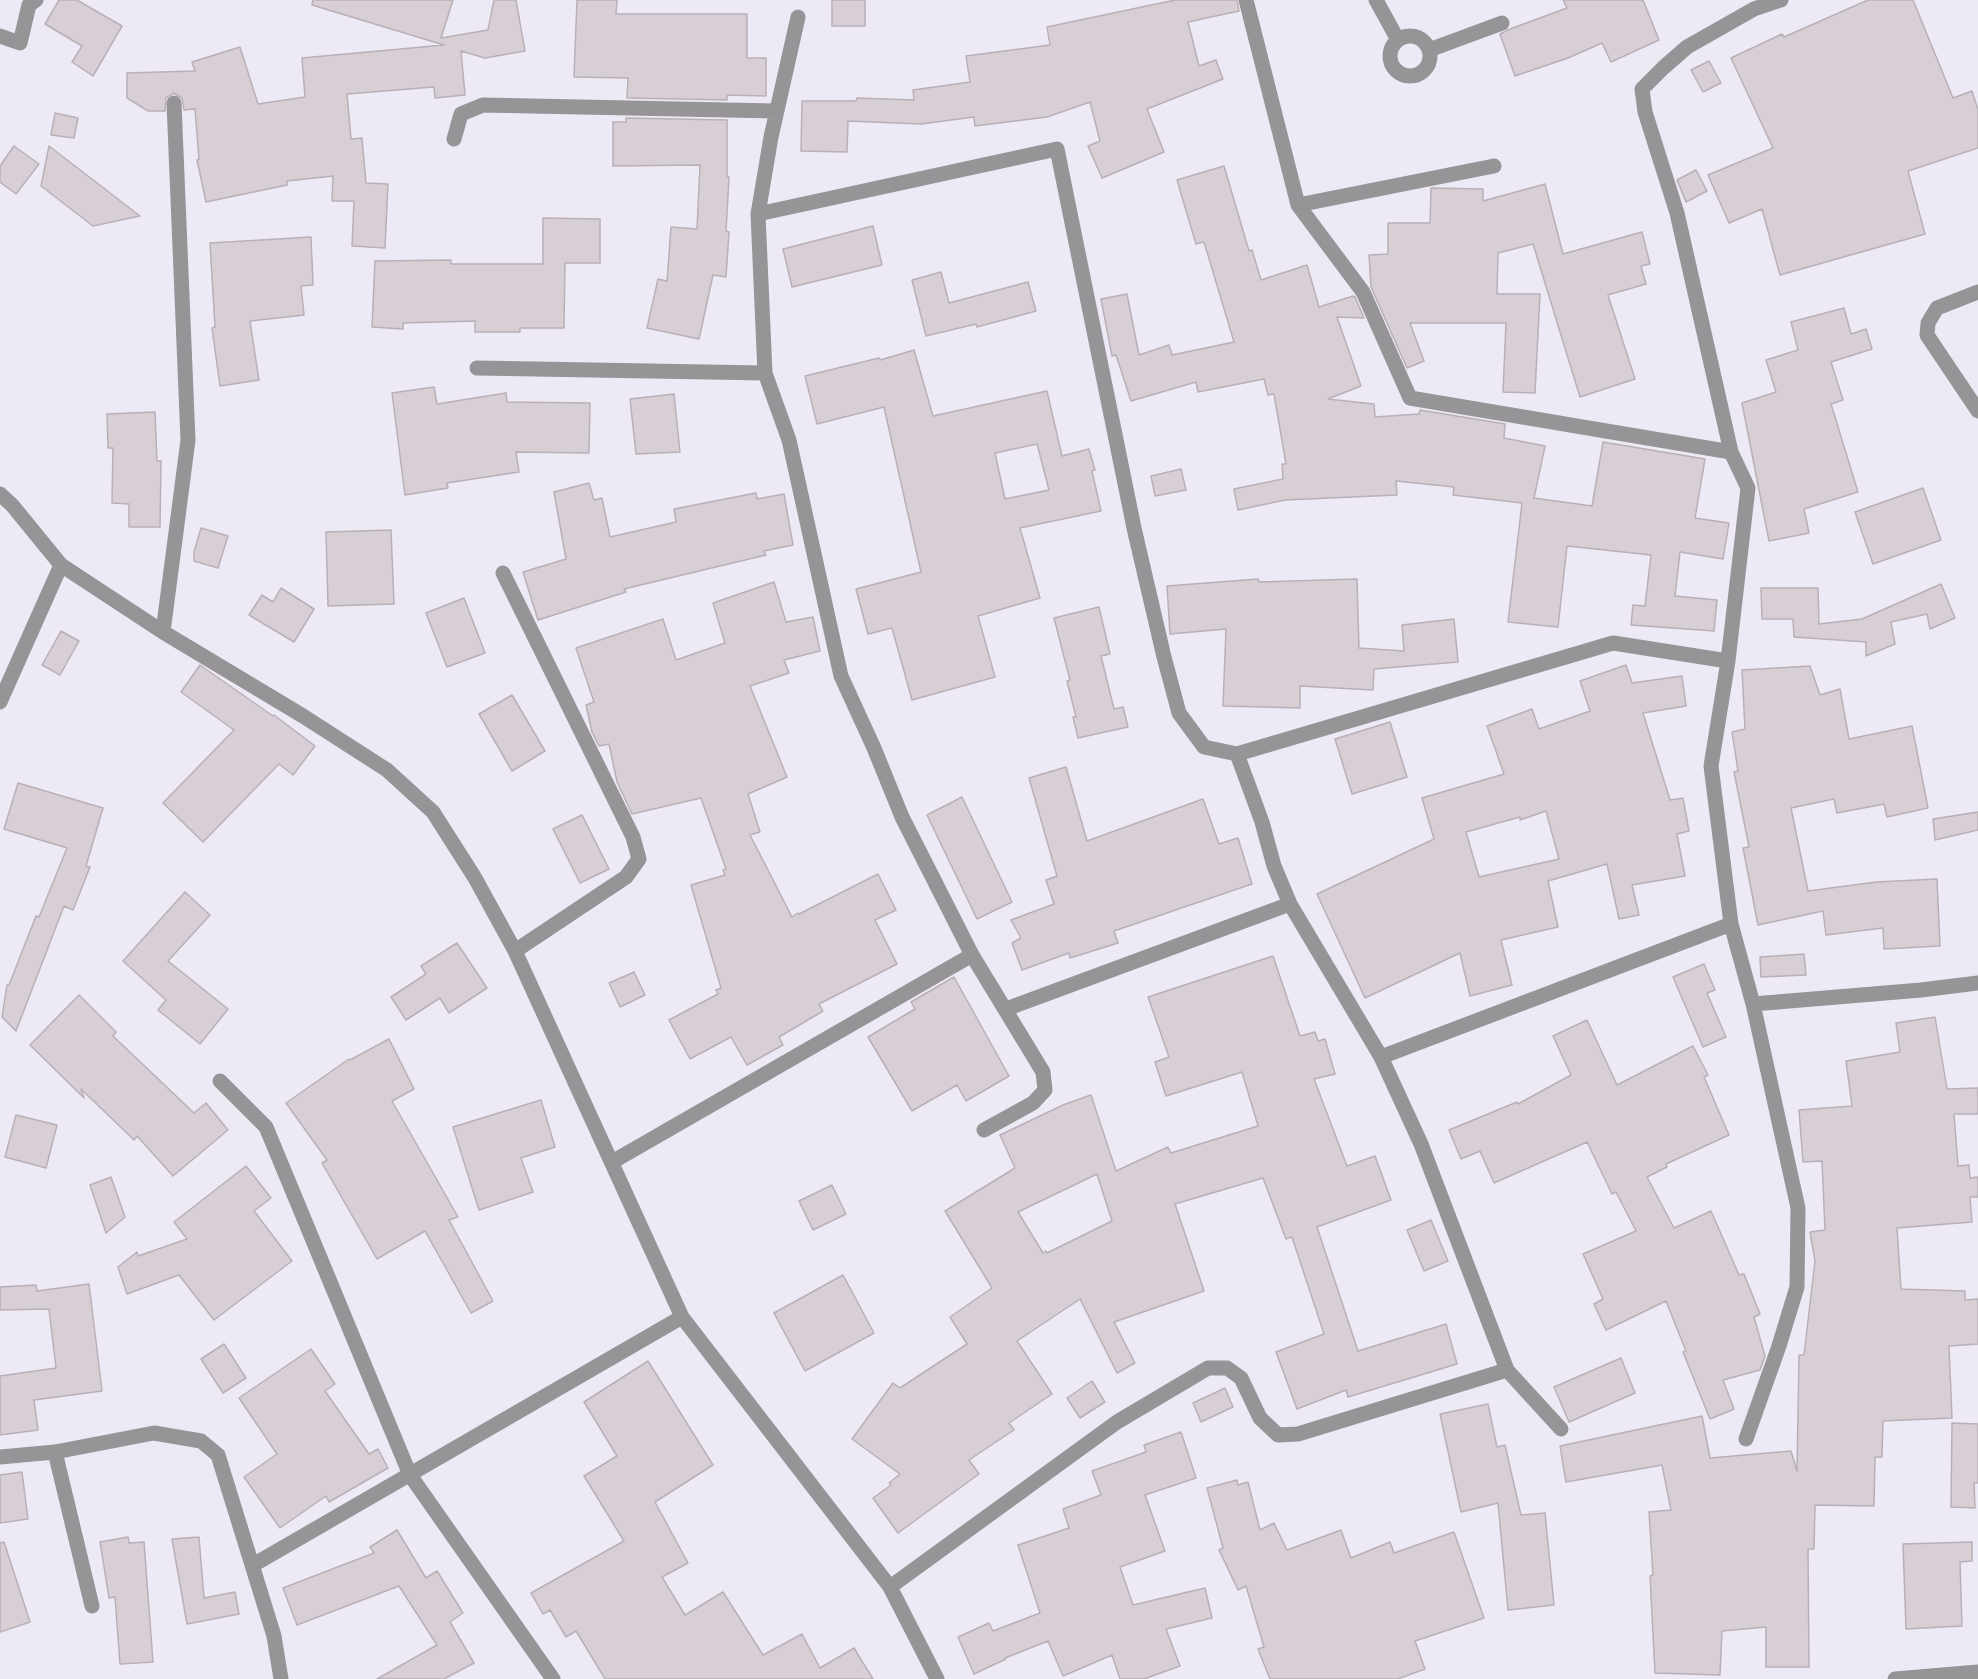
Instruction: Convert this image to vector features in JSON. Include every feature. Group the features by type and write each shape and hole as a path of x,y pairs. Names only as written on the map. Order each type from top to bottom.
{"street":[{"path":"0,36 20,43 29,5 36,0"},
{"path":"1246,0 1298,205 1363,292 1410,398 1731,452"},
{"path":"1376,0 1398,40"},
{"path":"1746,1439 1797,1287 1798,1208 1753,1004 1731,924 1711,766 1728,661 1748,488 1731,452 1677,213 1645,112 1642,89 1687,47 1754,9 1781,0"},
{"path":"798,17 776,111 758,214 765,373 789,440 841,676 902,817 972,955 1044,1072 1045,1090 1033,1103 984,1130"},
{"path":"1429,50 1502,23"},
{"path":"1409,36 1421,40 1429,50 1429,62 1422,73 1410,77 1398,73 1390,63 1390,50 1398,40 1409,36"},
{"path":"163,632 188,440 174,103"},
{"path":"454,139 461,114 483,105 776,111"},
{"path":"758,214 1057,149 1131,516 1164,657 1179,713 1204,747 1238,754 1613,643 1728,661"},
{"path":"1298,205 1494,166"},
{"path":"1978,292 1937,308 1928,322 1927,335 1978,411"},
{"path":"477,368 765,373"},
{"path":"0,494 12,505 61,565 163,632 303,716 387,770 433,812 475,878 514,951 682,1317 890,1587 937,1679"},
{"path":"0,702 61,565"},
{"path":"503,573 633,837 639,859 626,877 514,951"},
{"path":"1238,754 1262,822 1274,866 1290,904 1382,1057 1421,1144 1507,1370 1561,1429"},
{"path":"1006,1009 1290,904"},
{"path":"1382,1057 1731,924"},
{"path":"612,1162 972,955"},
{"path":"1753,1004 1978,983"},
{"path":"220,1081 266,1127 410,1475 553,1679"},
{"path":"253,1565 682,1317"},
{"path":"890,1587 1117,1422 1208,1368 1227,1368 1241,1378 1260,1418 1278,1435 1298,1434 1507,1370"},
{"path":"0,1457 55,1452 154,1433 201,1441 218,1455 274,1636 281,1679"},
{"path":"55,1452 92,1606"},
{"path":"1894,1679 1978,1672"}],"building":[{"path":"59,0 77,0 122,26 93,76 72,62 82,46 45,24"},
{"path":"313,0 453,0 441,38 488,30 494,0 516,0 525,51 485,58 461,51 465,95 435,98 434,87 347,94 351,139 362,138 366,183 388,184 385,248 352,246 354,201 332,201 333,176 287,181 287,185 206,202 197,160 199,159 195,109 184,110 182,98 174,93 166,98 165,111 148,111 127,98 127,73 195,71 192,62 240,47 258,104 305,97 302,58 444,45 312,5"},
{"path":"577,0 617,0 616,14 747,14 747,58 766,58 766,96 727,95 727,100 627,98 628,78 574,77"},
{"path":"832,0 865,0 865,26 832,26"},
{"path":"1175,0 1237,0 1239,11 1188,22 1199,66 1216,60 1223,79 1147,109 1164,152 1102,178 1088,146 1100,141 1090,102 1047,117 975,126 974,117 921,124 848,121 847,152 801,151 802,101 856,101 857,98 914,100 913,90 970,82 966,56 1050,45 1047,27"},
{"path":"1563,0 1643,0 1659,40 1611,62 1602,43 1568,58 1515,76 1500,34 1567,8"},
{"path":"1868,0 1913,0 1953,98 1972,91 1978,110 1978,148 1908,171 1925,234 1780,275 1762,209 1729,223 1708,175 1773,148 1731,58 1782,34 1784,37"},
{"path":"1709,61 1721,83 1703,92 1691,70"},
{"path":"55,113 78,118 74,138 51,135"},
{"path":"626,118 727,120 727,177 729,177 726,231 729,232 726,277 713,275 699,339 647,328 658,279 667,281 671,227 697,229 700,165 613,166 613,122 626,122"},
{"path":"14,146 39,164 16,194 0,182 0,166"},
{"path":"49,146 140,216 93,226 41,186"},
{"path":"1224,166 1249,251 1252,250 1261,280 1307,265 1319,307 1355,297 1364,318 1337,317 1361,386 1328,399 1374,404 1375,417 1419,414 1420,410 1505,424 1504,438 1545,446 1534,498 1592,506 1603,442 1705,459 1695,518 1729,523 1723,559 1680,552 1675,596 1717,600 1714,631 1631,625 1633,605 1645,606 1651,555 1567,546 1558,627 1508,622 1522,503 1453,495 1454,487 1396,481 1397,495 1285,500 1238,510 1234,489 1283,479 1282,464 1286,464 1274,394 1268,395 1264,379 1198,392 1196,382 1131,401 1116,355 1112,356 1101,299 1127,294 1139,355 1169,345 1172,355 1234,342 1204,242 1196,244 1177,180"},
{"path":"1696,170 1707,191 1686,202 1677,180"},
{"path":"1545,184 1563,254 1642,232 1650,264 1641,266 1646,284 1608,295 1635,379 1580,397 1533,244 1498,253 1497,294 1540,294 1535,393 1503,392 1506,323 1410,323 1424,361 1407,368 1371,287 1369,255 1388,254 1388,223 1430,223 1431,188 1483,189 1483,201"},
{"path":"543,218 600,219 600,263 565,263 564,328 520,328 520,332 475,332 475,321 403,323 403,329 372,327 375,261 451,260 451,264 543,264"},
{"path":"873,226 882,265 792,287 783,249"},
{"path":"311,237 313,285 301,286 304,315 250,321 259,380 220,386 212,328 215,327 210,243"},
{"path":"941,272 949,303 1028,282 1036,311 977,327 976,324 926,336 912,280"},
{"path":"1844,308 1851,334 1866,329 1872,349 1831,362 1843,400 1831,404 1858,492 1804,509 1809,533 1769,541 1742,403 1776,392 1766,360 1798,350 1791,322"},
{"path":"914,350 933,416 1047,391 1062,456 1089,449 1095,470 1092,471 1101,511 1020,528 1040,598 978,616 995,677 912,700 892,628 868,634 856,589 921,572 884,407 817,424 805,376 879,358 880,360","holes":["1037,444 1049,490 1005,499 995,453"]},
{"path":"434,387 437,404 506,393 507,402 590,403 589,453 516,452 519,472 447,483 448,488 405,495 392,393"},
{"path":"674,394 680,452 636,454 630,399"},
{"path":"155,412 157,461 161,461 160,527 129,527 129,504 112,503 113,448 108,448 107,414"},
{"path":"1181,469 1186,490 1155,496 1151,476"},
{"path":"589,483 594,500 602,498 610,537 676,522 674,509 756,493 757,499 784,494 793,545 764,551 766,555 624,589 626,592 538,620 523,572 566,559 554,492"},
{"path":"1923,488 1941,540 1873,564 1855,512"},
{"path":"201,528 228,536 218,568 194,561 194,552"},
{"path":"391,530 394,604 328,606 326,532"},
{"path":"1258,579 1259,582 1357,579 1359,648 1404,651 1402,625 1454,619 1458,662 1374,669 1373,690 1300,686 1300,708 1223,706 1226,629 1170,634 1167,586"},
{"path":"774,582 786,622 813,617 820,651 784,660 789,673 750,686 787,777 748,794 760,832 750,835 792,917 878,874 896,910 875,920 897,964 819,1004 823,1011 779,1037 783,1045 747,1065 731,1037 690,1059 669,1020 718,994 716,990 721,988 691,885 725,875 723,870 726,869 701,798 632,814 617,782 609,744 599,746 592,732 586,705 594,702 576,648 663,619 676,660 725,643 713,603"},
{"path":"1941,584 1955,618 1930,629 1927,614 1891,622 1895,644 1866,656 1866,642 1794,637 1793,619 1762,619 1761,588 1818,588 1819,624 1862,619"},
{"path":"281,588 314,609 294,642 249,615 262,595 273,602"},
{"path":"464,598 485,653 447,667 426,613"},
{"path":"1099,607 1110,654 1101,656 1114,709 1123,707 1128,727 1078,738 1073,717 1076,717 1067,681 1070,680 1054,618"},
{"path":"61,631 79,641 60,675 42,665"},
{"path":"200,665 315,746 293,775 279,764 203,842 163,803 234,730 181,692"},
{"path":"1626,665 1632,683 1682,676 1686,706 1643,713 1670,800 1683,798 1689,831 1677,834 1685,876 1632,885 1639,915 1619,919 1607,864 1548,881 1558,927 1501,940 1512,985 1470,996 1460,953 1365,998 1317,894 1434,839 1422,798 1504,774 1487,726 1532,709 1539,729 1590,711 1580,681","holes":["1546,811 1559,859 1479,877 1466,832 1520,817 1520,820"]},
{"path":"1810,666 1820,695 1840,689 1849,739 1912,726 1928,808 1887,817 1884,804 1837,813 1834,799 1791,808 1808,891 1876,882 1937,879 1940,946 1884,949 1883,928 1826,935 1823,911 1758,925 1743,848 1749,847 1734,772 1738,771 1732,732 1745,729 1742,670"},
{"path":"512,695 545,751 512,771 479,714"},
{"path":"1390,722 1407,777 1352,794 1335,739"},
{"path":"1066,767 1087,841 1203,799 1219,844 1238,838 1252,884 1114,931 1118,943 1070,958 1069,953 1022,970 1012,943 1021,938 1011,920 1054,904 1046,880 1057,876 1029,778"},
{"path":"18,783 103,808 86,866 90,867 73,910 64,906 16,1031 2,1017 7,985 9,985 36,916 39,917 67,848 4,829"},
{"path":"962,797 1012,902 977,919 927,815"},
{"path":"1978,812 1978,830 1935,840 1933,819"},
{"path":"582,815 609,869 580,883 553,829"},
{"path":"185,892 210,915 168,961 228,1009 200,1044 158,1010 166,1000 123,961"},
{"path":"457,943 487,988 449,1013 440,998 406,1020 391,997 426,974 421,966"},
{"path":"1804,954 1806,975 1761,977 1760,957"},
{"path":"1273,956 1300,1036 1315,1032 1318,1041 1325,1039 1335,1074 1314,1079 1347,1166 1375,1156 1391,1200 1317,1227 1358,1351 1446,1324 1457,1364 1348,1397 1346,1390 1297,1409 1276,1352 1324,1334 1292,1237 1286,1239 1263,1178 1175,1204 1204,1291 1114,1322 1135,1363 1117,1373 1080,1299 1017,1341 1052,1394 1009,1423 1014,1430 969,1460 979,1474 898,1533 873,1498 891,1485 889,1483 900,1474 852,1439 893,1383 900,1388 967,1344 950,1317 992,1288 945,1211 1015,1168 1000,1135 1063,1105 1091,1095 1116,1171 1168,1147 1171,1153 1258,1126 1242,1072 1166,1096 1155,1062 1169,1057 1148,997","holes":["1097,1174 1112,1221 1043,1253 1018,1212"]},
{"path":"1704,964 1715,990 1707,993 1726,1037 1703,1047 1673,977"},
{"path":"634,972 645,995 620,1007 609,983"},
{"path":"954,977 1009,1076 966,1101 957,1085 912,1111 868,1037 915,1009 911,1002"},
{"path":"79,995 116,1032 113,1036 194,1113 206,1103 228,1130 173,1176 137,1136 134,1140 81,1089 84,1098 30,1045"},
{"path":"1935,1017 1947,1089 1978,1088 1978,1114 1954,1114 1958,1166 1969,1165 1970,1178 1978,1177 1978,1197 1970,1197 1972,1222 1897,1228 1901,1289 1965,1291 1965,1300 1978,1299 1978,1344 1949,1346 1952,1418 1883,1421 1882,1457 1875,1457 1874,1506 1815,1505 1814,1549 1808,1549 1809,1667 1766,1667 1766,1627 1722,1631 1720,1675 1655,1673 1649,1512 1671,1510 1662,1465 1566,1482 1560,1446 1702,1416 1710,1458 1791,1451 1797,1471 1799,1355 1804,1355 1815,1261 1810,1232 1825,1230 1822,1161 1803,1162 1799,1110 1852,1106 1846,1061 1900,1052 1896,1023"},
{"path":"1587,1020 1617,1085 1693,1046 1708,1075 1704,1077 1729,1135 1666,1164 1667,1167 1647,1177 1674,1228 1711,1211 1739,1275 1744,1274 1760,1314 1754,1317 1765,1356 1760,1370 1723,1380 1734,1409 1710,1419 1683,1352 1686,1351 1666,1301 1606,1330 1594,1304 1603,1299 1583,1254 1636,1231 1616,1192 1612,1194 1587,1142 1494,1183 1480,1151 1461,1159 1449,1130 1517,1102 1518,1104 1571,1075 1553,1036"},
{"path":"389,1039 414,1089 392,1101 458,1217 449,1220 493,1301 471,1313 425,1231 377,1259 322,1163 327,1160 286,1103 349,1059"},
{"path":"541,1100 555,1147 521,1158 533,1192 479,1210 453,1127"},
{"path":"16,1115 57,1125 46,1168 5,1157"},
{"path":"246,1166 271,1198 254,1211 292,1261 214,1320 179,1275 127,1294 118,1267 137,1252 138,1256 187,1239 174,1222"},
{"path":"111,1177 125,1217 106,1233 90,1185"},
{"path":"832,1185 846,1214 813,1230 799,1201"},
{"path":"1431,1220 1448,1261 1424,1271 1407,1230"},
{"path":"843,1275 874,1333 805,1371 774,1313"},
{"path":"89,1284 102,1391 34,1400 38,1430 0,1435 0,1376 56,1368 49,1309 0,1310 0,1287 36,1285 37,1291"},
{"path":"224,1344 246,1378 223,1393 201,1359"},
{"path":"311,1349 335,1384 325,1391 369,1454 378,1449 388,1468 329,1502 326,1496 280,1528 244,1477 277,1454 239,1398"},
{"path":"1621,1358 1635,1393 1569,1422 1554,1387"},
{"path":"648,1361 713,1465 655,1502 688,1563 662,1577 685,1615 723,1592 763,1655 802,1634 820,1668 854,1648 873,1679 605,1679 576,1631 566,1637 550,1610 543,1614 531,1593 624,1541 584,1476 617,1456 584,1402"},
{"path":"1092,1381 1105,1402 1080,1418 1067,1398"},
{"path":"1225,1388 1233,1407 1201,1422 1193,1403"},
{"path":"1488,1404 1497,1447 1505,1445 1521,1515 1545,1513 1554,1605 1508,1610 1498,1503 1461,1512 1440,1414"},
{"path":"1952,1423 1978,1424 1978,1483 1974,1483 1975,1508 1951,1507"},
{"path":"1181,1432 1196,1478 1145,1495 1165,1551 1120,1567 1133,1605 1205,1588 1212,1618 1166,1629 1180,1666 1144,1679 1120,1679 1112,1655 1063,1676 1048,1641 1005,1658 974,1674 958,1637 989,1623 993,1631 1040,1613 1018,1545 1069,1528 1063,1509 1101,1495 1092,1471 1146,1452 1144,1445"},
{"path":"22,1472 28,1519 0,1523 0,1475"},
{"path":"1237,1480 1238,1485 1248,1482 1260,1530 1274,1523 1287,1550 1341,1530 1351,1558 1390,1542 1394,1553 1454,1532 1484,1618 1415,1641 1425,1669 1398,1679 1270,1679 1258,1649 1264,1647 1246,1586 1238,1590 1219,1550 1223,1548 1207,1488"},
{"path":"397,1530 426,1578 437,1571 463,1613 450,1622 474,1663 444,1679 377,1679 437,1645 399,1586 297,1625 283,1588 374,1553 370,1547"},
{"path":"128,1537 129,1543 144,1542 153,1662 120,1664 115,1597 109,1598 100,1542"},
{"path":"199,1537 204,1598 235,1592 239,1614 187,1624 172,1539"},
{"path":"4,1542 30,1622 0,1632 0,1543"},
{"path":"1972,1542 1972,1561 1960,1562 1962,1626 1906,1629 1903,1544"}]}
